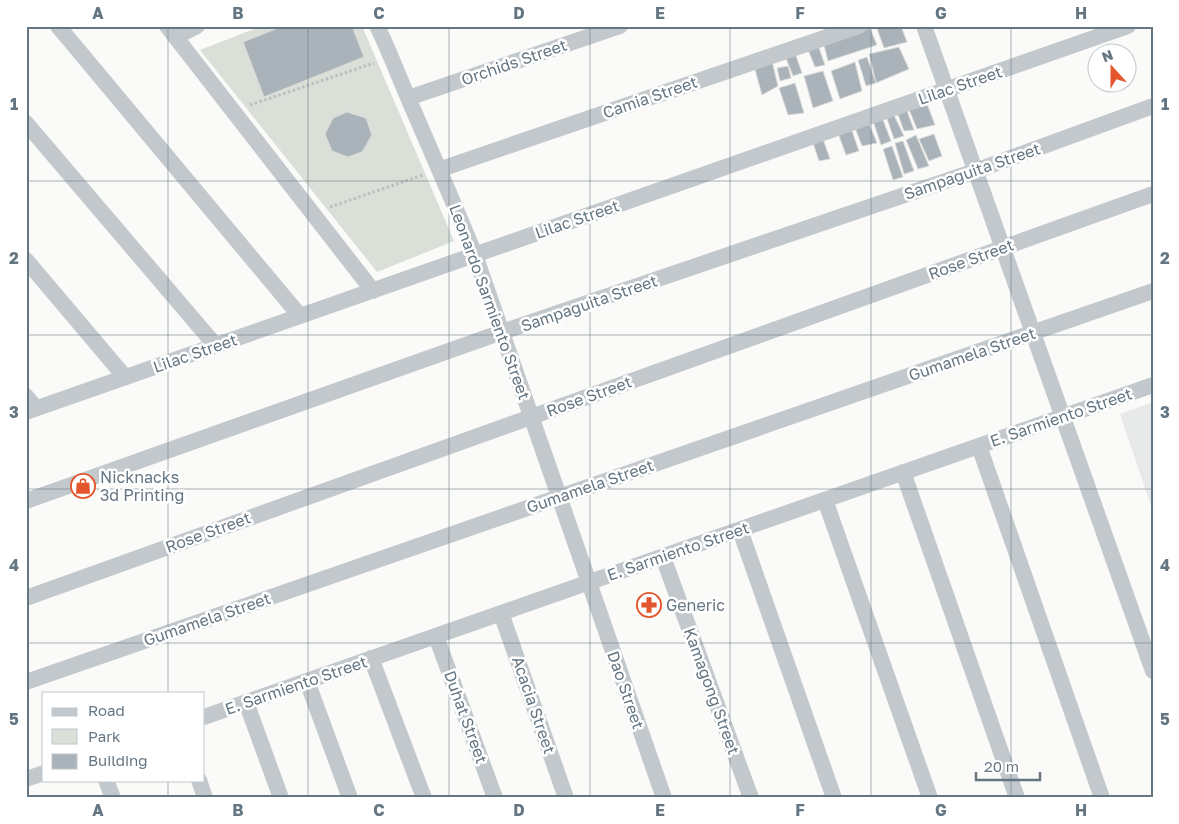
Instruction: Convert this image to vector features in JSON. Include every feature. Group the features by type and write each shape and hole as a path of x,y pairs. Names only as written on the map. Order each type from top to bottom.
{"street":[{"path":"58,26 300,316"},
{"path":"197,26 171,31 372,291"},
{"name":"Leonardo Sarmiento Street","path":"377,26 393,57 408,98 441,169 475,255 560,497 588,583"},
{"name":"Orchids Street","path":"408,98 620,26"},
{"name":"Camia Street","path":"441,169 859,26"},
{"path":"924,26 1153,671"},
{"name":"Lilac Street","path":"30,405 125,377 216,346 1128,26"},
{"name":"Sampaguita Street","path":"26,501 502,332 975,171 1153,106"},
{"path":"26,123 216,346"},
{"name":"Rose Street","path":"26,598 1153,194"},
{"path":"26,260 125,377"},
{"name":"Gumamela Street","path":"26,682 1153,291"},
{"name":"E. Sarmiento Street","path":"205,717 1153,385"},
{"path":"979,446 1102,798"},
{"path":"903,472 1017,798"},
{"path":"825,500 930,798"},
{"path":"740,530 834,798"},
{"name":"Kamagong Street","path":"663,557 751,798"},
{"name":"Dao Street","path":"588,583 664,798"},
{"name":"Acacia Street","path":"501,613 566,798"},
{"name":"Duhat Street","path":"436,636 495,798"},
{"path":"371,658 424,798"},
{"path":"307,681 350,798"},
{"path":"246,702 281,798"},
{"path":"26,779 42,774"},
{"path":"107,782 112,798"},
{"path":"200,782 205,798"}],"path":[{"path":"233,110 393,57"},
{"path":"313,213 441,169"}],"shaded area":[{"path":"1153,402 1153,512 1120,414"}],"green space":[{"path":"262,26 362,26 454,241 377,272 200,50"}],"building":[{"path":"283,26 352,26 364,57 264,97 243,42"},
{"path":"876,26 901,26 907,42 884,48"},
{"path":"870,28 877,45 828,61 824,45"},
{"path":"818,45 825,65 815,67 808,50"},
{"path":"899,47 909,69 876,83 869,54"},
{"path":"795,53 802,73 793,76 785,56"},
{"path":"867,57 876,83 866,86 858,60"},
{"path":"772,61 778,86 762,95 754,66"},
{"path":"855,62 862,91 840,99 831,71"},
{"path":"788,66 791,78 780,81 777,68"},
{"path":"823,71 833,101 813,108 804,76"},
{"path":"795,83 804,113 788,115 779,88"},
{"path":"926,101 935,125 917,129 908,107"},
{"path":"906,108 914,130 904,131 897,112"},
{"path":"347,112 366,118 372,135 362,152 348,157 332,151 325,134 333,118"},
{"path":"893,113 904,136 894,139 886,116"},
{"path":"882,117 891,141 881,145 873,121"},
{"path":"869,123 877,143 862,146 855,128"},
{"path":"851,128 859,151 846,155 838,133"},
{"path":"934,134 942,156 929,161 919,139"},
{"path":"916,135 929,166 918,169 906,140"},
{"path":"823,139 830,159 819,161 813,143"},
{"path":"903,141 914,171 904,174 895,143"},
{"path":"892,146 903,177 893,180 883,149"}],"place":[{"name":"Nicknacks 3d Printing","path":"83,486"},
{"name":"Generic","path":"649,605"}]}
